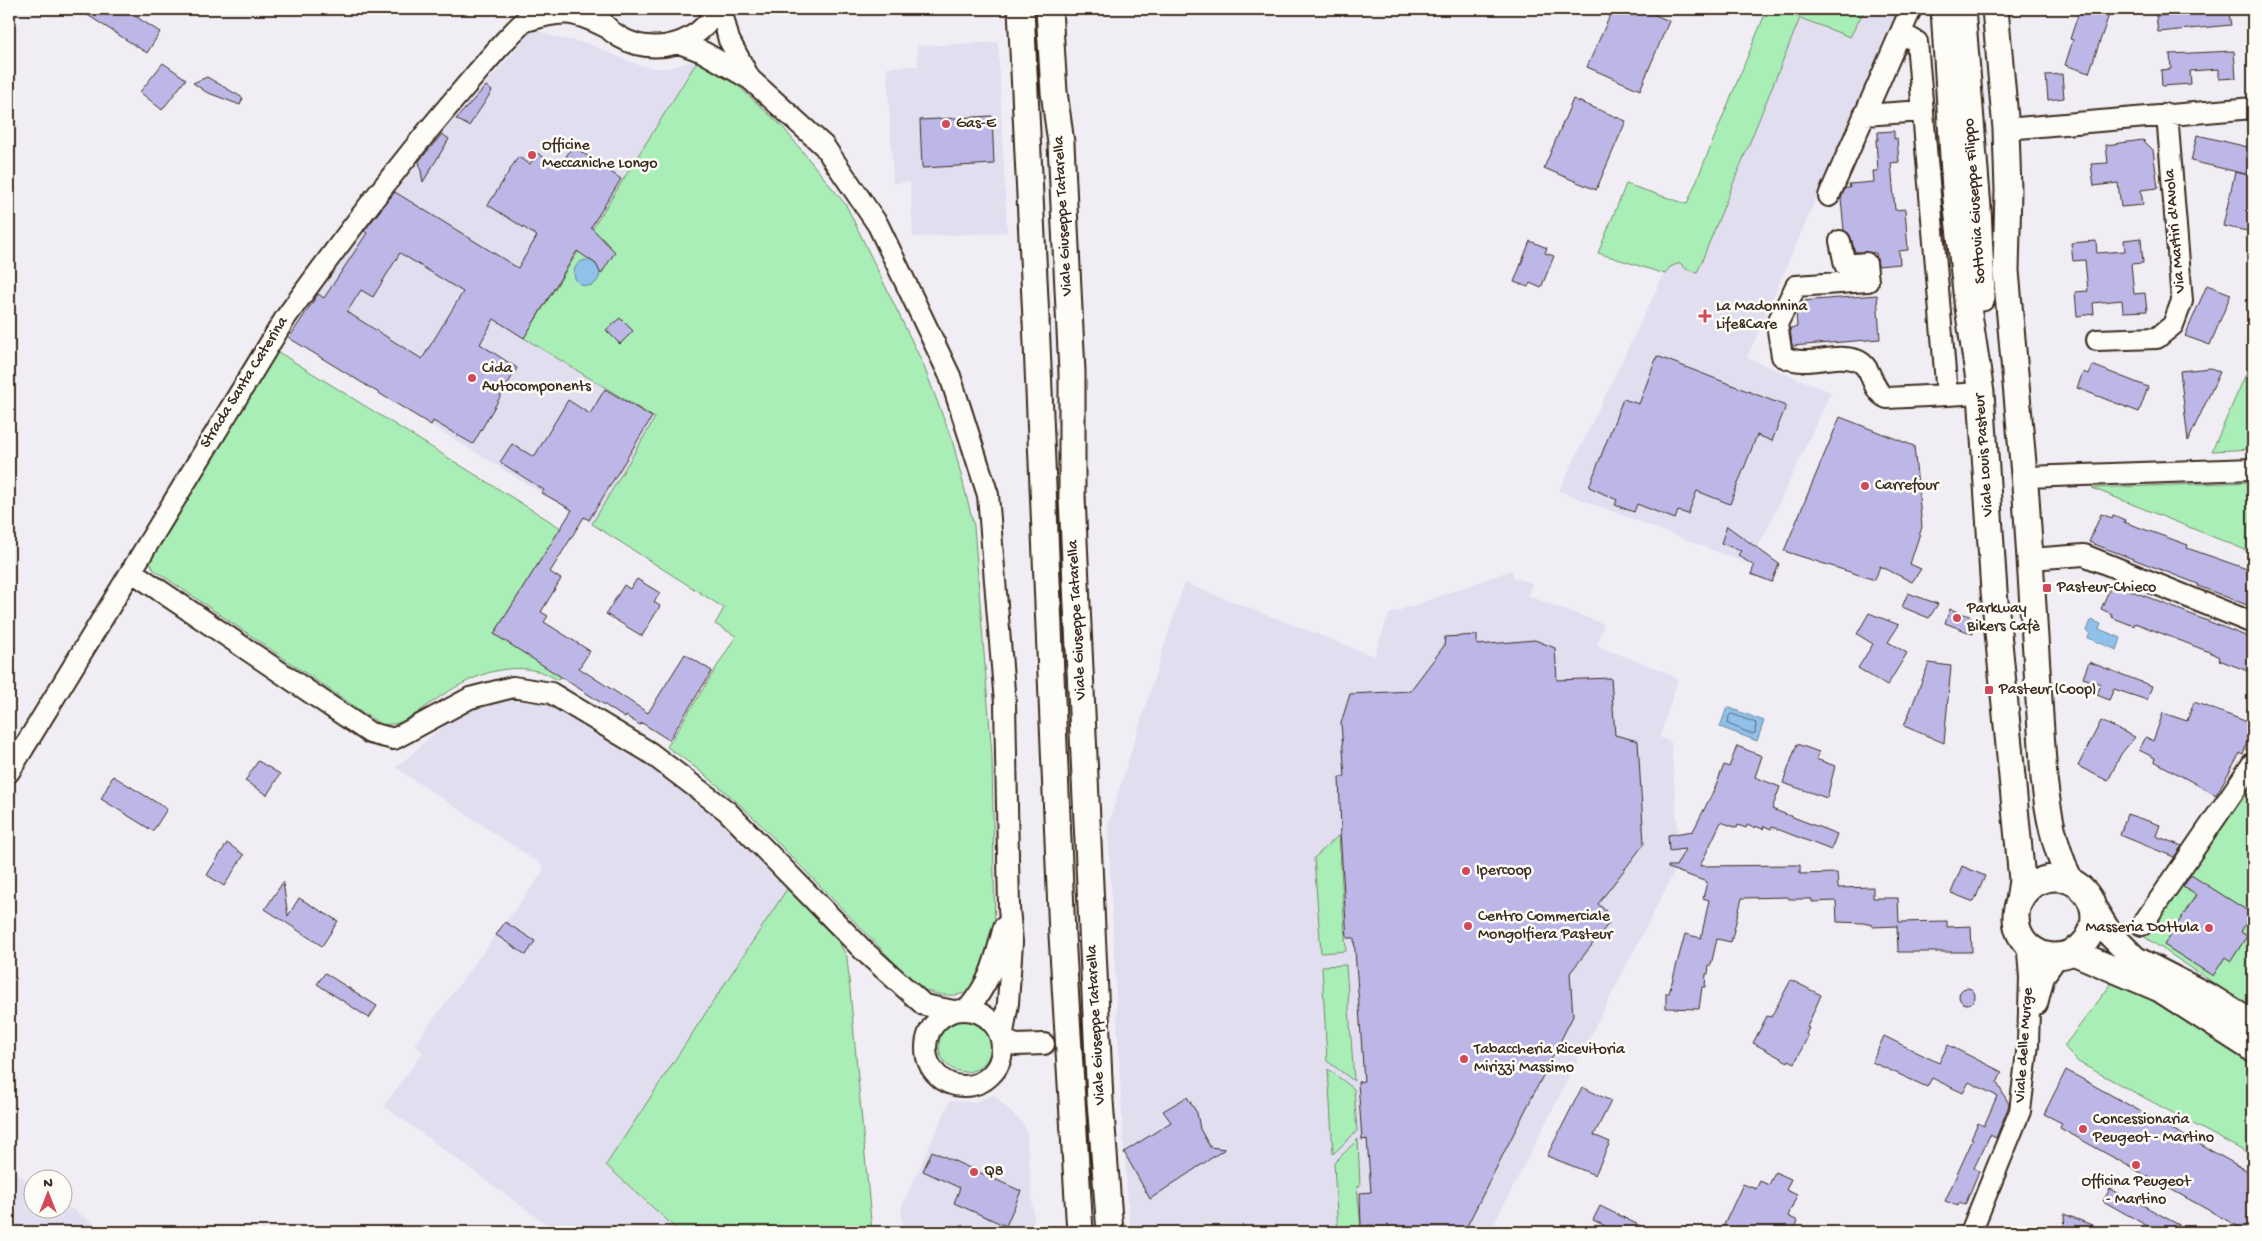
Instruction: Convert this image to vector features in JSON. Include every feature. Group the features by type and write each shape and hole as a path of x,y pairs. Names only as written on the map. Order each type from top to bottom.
{"main road":[{"name":"Viale Giuseppe Tatarella","path":"1020,9 1036,320 1062,935 1080,1232"},
{"name":"Viale Giuseppe Tatarella","path":"1048,9 1054,92 1062,163 1072,372 1072,497 1099,1072 1110,1232"},
{"name":"Viale Louis Pasteur","path":"1944,9 1956,189 1967,301 1981,393 1994,600 2022,880 2019,901"},
{"name":"Sottovia Giuseppe Filippo","path":"1962,9 1982,281 1981,393"},
{"name":"Sottovia Giuseppe Filippo","path":"1977,9 1992,175 2006,271"},
{"path":"1995,9 2006,129 2008,190 2006,271 2024,477 2048,813 2060,858 2070,880 2084,890 2091,900 2094,909 2132,967 2253,1049"},
{"path":"2070,880 2048,878 2036,882 2026,890 2019,901 2017,920 2023,939 2032,948 2043,954 2066,954 2132,967 2211,998 2253,1024"},
{"path":"2066,954 2089,938 2094,926 2094,909"}],"street":[{"name":"Strada Santa Caterina","path":"9,772 286,317 336,248 426,132 522,22 538,9"},
{"path":"594,9 606,27"},
{"path":"522,22 554,13 572,13 584,16 606,27 622,39 640,46 660,47 679,43 704,28 717,9"},
{"path":"721,9 729,40 750,79"},
{"path":"1829,196 1911,9"},
{"path":"1901,33 1917,42 1947,395"},
{"path":"679,43 704,52 750,79 824,146 878,225 950,376 988,495 1005,703 1009,908 1012,963 1002,1039 1003,1053 994,1073 977,1085 958,1086 940,1078 928,1062 926,1043 929,1033 935,1024 944,1016 960,1011 981,992 990,977 996,960 1009,908"},
{"path":"2006,129 2253,108"},
{"path":"1864,115 1923,111"},
{"name":"Via Martiri d'Avola","path":"2097,340 2157,338 2173,325 2182,301 2167,114"},
{"path":"1840,241 1845,265 1866,264 1868,281 1796,286 1777,324 1782,356 1794,362 1854,360 1866,367 1879,393 1887,398 1981,393"},
{"path":"2024,477 2253,469"},
{"path":"2030,559 2084,555 2253,623"},
{"path":"131,571 370,733 394,739 470,698 513,687 551,693 649,752 726,811 864,951 924,1005 979,1013 990,1020 1002,1039 1016,1045 1044,1044"},
{"path":"2142,925 2253,763"},
{"name":"Viale delle Murge","path":"1971,1232 2020,1111 2029,1038 2028,952 2023,939"},
{"path":"2029,1038 2044,976 2066,954"},
{"path":"924,1005 929,1033"}],"shaded area":[{"name":"La Madonnina Life&Care","path":"1767,9 1898,9 1747,358 1831,392 1764,536 1746,563 1559,491 1664,274 1598,253 1626,184 1687,204"},
{"path":"534,29 554,37 586,43 636,64 652,68 668,68 698,60 525,338 655,418 592,524 289,338 317,293 364,231 454,119"},
{"name":"Gas-E","path":"998,42 1007,232 913,237 910,182 893,183 887,67 918,66 917,46"},
{"path":"1512,570 1514,577 1532,583 1528,596 1604,624 1597,646 1661,670 1678,679 1660,737 1671,742 1680,861 1490,1232 1130,1232 1121,1101 1108,825 1184,583 1374,656 1389,614"},
{"path":"506,696 533,699 549,705 675,783 712,814 787,889 606,1165 680,1232 557,1232 384,1106 423,1052 414,1045 543,872 542,865 396,768 450,719 463,711"},
{"name":"Q8","path":"994,1095 1026,1127 1035,1232 903,1232 901,1208 950,1101 974,1102"},
{"path":"9,1168 22,1177 22,1218 72,1218 72,1209 107,1232 9,1232"}],"green space":[{"path":"1767,9 1865,9 1850,37 1800,18 1697,273 1686,269 1680,263 1670,267 1665,274 1598,253 1626,184 1687,204"},
{"path":"698,60 713,63 781,125 846,205 923,364 953,443 974,526 992,755 995,934 992,952 972,991 958,995 945,995 918,987 754,818 690,763 667,747 736,636 715,624 724,608 592,524 655,418 524,338"},
{"path":"280,353 561,528 494,634 562,676 558,680 542,672 523,669 495,671 481,675 455,688 401,722 380,724 153,569 150,561 274,354"},
{"path":"2253,358 2253,449 2212,451"},
{"path":"2253,482 2253,553 2092,488"},
{"path":"2253,785 2253,1009 2143,936 2188,870"},
{"path":"1339,835 1346,951 1321,953 1314,858"},
{"path":"787,889 839,942 847,957 872,1232 680,1232 606,1165"},
{"path":"1346,965 1354,1081 1327,1061 1322,966"},
{"path":"2112,983 2138,987 2253,1061 2253,1156 2078,1062 2064,1046"},
{"path":"960,1020 970,1020 984,1027 991,1041 991,1051 984,1065 970,1072 960,1072 950,1068 943,1061 939,1051 939,1041 943,1031 950,1024"},
{"path":"1328,1069 1354,1089 1357,1131 1333,1154"},
{"path":"1358,1139 1360,1187 1357,1186 1361,1228 1365,1228 1364,1232 1338,1232 1334,1163"}],"water":[{"path":"587,260 596,264 600,273 596,282 587,286 578,282 574,273 578,264"},
{"path":"2091,620 2101,624 2099,629 2121,638 2117,650 2088,638 2090,633 2087,631"},
{"path":"1727,707 1764,721 1757,741 1720,727"}],"building":[{"path":"78,9 124,9 160,32 147,53"},
{"path":"1613,9 1642,9 1669,21 1640,90 1587,67"},
{"path":"2080,9 2111,9 2089,73 2065,65 2073,40 2070,39"},
{"path":"2199,9 2228,9 2231,25 2158,32 2156,16 2199,13"},
{"path":"2234,51 2236,78 2219,79 2219,69 2190,71 2191,84 2162,86 2161,70 2171,69 2170,54"},
{"path":"163,63 186,79 162,110 140,92"},
{"path":"2062,74 2064,98 2048,100 2046,75"},
{"path":"207,77 243,98 240,105 206,92 193,83"},
{"path":"486,86 492,91 469,126 456,119"},
{"path":"1573,99 1626,121 1596,190 1544,168"},
{"path":"992,116 994,164 922,168 920,120"},
{"path":"1894,131 1894,139 1897,138 1899,162 1891,163 1895,210 1905,209 1908,250 1899,251 1900,264 1878,266 1876,253 1855,252 1851,238 1844,230 1841,199 1845,188 1850,188 1849,184 1874,182 1873,171 1878,171 1876,140 1878,140 1878,132"},
{"path":"442,134 449,139 423,182 419,161"},
{"path":"2197,135 2252,148 2246,174 2191,161"},
{"path":"2143,140 2153,150 2158,188 2141,190 2143,205 2121,207 2118,183 2094,186 2091,164 2108,163 2106,145"},
{"path":"573,146 621,179 591,227 615,252 601,274 596,264 577,251 524,338 494,319 480,344 517,368 473,444 433,421 431,425 289,338 318,294 324,298 367,233 364,231 395,192 518,268 537,236 488,205 518,157 530,164 537,153 559,167","holes":["400,253 463,292 422,359 347,312 361,290 373,297"]},
{"path":"2235,172 2253,176 2253,210 2247,231 2223,226"},
{"path":"2141,238 2143,263 2131,264 2134,294 2145,293 2147,311 2123,312 2122,300 2093,303 2094,314 2077,316 2075,292 2088,291 2085,260 2073,261 2071,243 2096,241 2097,253 2125,251 2124,240"},
{"path":"1530,241 1547,248 1545,253 1554,256 1541,288 1530,283 1528,287 1514,282"},
{"path":"2207,285 2231,294 2210,345 2185,336"},
{"path":"1877,295 1880,339 1792,346 1790,328 1797,327 1796,313 1802,301"},
{"path":"620,318 633,331 620,344 606,330"},
{"path":"1657,356 1786,406 1772,441 1757,435 1730,504 1697,491 1688,514 1678,511 1675,519 1637,504 1634,512 1615,505 1617,500 1589,487 1623,399 1639,404"},
{"path":"2092,365 2148,387 2139,412 2077,388 2083,372 2088,374"},
{"path":"2211,368 2220,372 2188,441 2180,371"},
{"path":"605,389 652,417 589,520 584,517 550,572 561,579 541,612 548,616 544,622 590,651 579,668 648,713 685,654 712,671 669,740 642,723 640,725 626,716 625,718 494,634 572,510 542,493 544,490 500,462 512,444 534,457 568,400 590,414"},
{"name":"Carrefour","path":"1840,417 1914,446 1922,527 1910,564 1921,569 1912,582 1880,566 1875,580 1784,551"},
{"path":"2101,514 2112,518 2113,515 2125,520 2124,522 2188,545 2187,548 2247,569 2246,571 2253,574 2253,602 2249,600 2247,605 2089,542"},
{"path":"1727,526 1779,564 1772,582 1751,574 1754,566 1738,555 1741,551 1721,543"},
{"path":"637,579 660,593 654,602 660,606 642,636 606,614 624,585 630,589"},
{"path":"2112,583 2253,639 2253,673 2219,660 2220,657 2212,653 2135,623 2134,626 2111,617 2112,614 2101,609"},
{"path":"1908,593 1938,604 1929,618 1902,607"},
{"path":"1950,609 1972,617 1973,634 1945,623"},
{"path":"1869,613 1899,625 1888,642 1907,653 1887,686 1858,668 1873,644 1857,634"},
{"name":"Centro Commerciale Mongolfiera Pasteur","path":"1477,635 1477,645 1535,640 1555,648 1557,680 1611,678 1615,735 1638,741 1644,844 1598,904 1606,911 1601,918 1609,923 1570,973 1573,1016 1464,1232 1374,1232 1373,1225 1361,1226 1360,1193 1371,1192 1367,1139 1362,1140 1358,1082 1364,1081 1354,938 1347,938 1340,832 1339,777 1345,777 1341,723 1350,694 1410,691 1444,646 1445,637"},
{"path":"2089,662 2152,686 2147,700 2114,689 2109,700 2097,695 2101,684 2083,678"},
{"path":"1929,663 1951,666 1944,743 1904,726"},
{"path":"2194,702 2253,724 2243,754 2240,753 2216,795 2154,761 2155,758 2139,750 2146,737 2153,741 2163,713 2187,721"},
{"path":"2101,721 2135,737 2121,754 2108,781 2078,766"},
{"path":"1797,744 1819,752 1816,759 1835,766 1827,798 1783,783"},
{"path":"1737,746 1762,756 1755,777 1780,787 1772,809 1837,834 1831,850 1772,827 1771,829 1764,826 1763,829 1747,825 1746,828 1738,825 1737,828 1721,822 1700,866 1800,865 1800,874 1837,873 1838,888 1873,887 1873,898 1898,898 1899,922 1947,921 1947,927 1971,926 1972,952 1898,952 1897,926 1872,927 1872,925 1863,923 1837,922 1836,901 1812,902 1812,899 1789,899 1788,897 1742,898 1731,942 1717,939 1711,965 1709,965 1708,974 1706,974 1705,987 1702,987 1699,1009 1666,1008 1666,993 1669,993 1685,934 1701,938 1709,900 1703,898 1707,882 1668,868 1668,866 1676,866 1685,849 1669,851 1668,835 1693,831 1715,788 1724,765 1729,767"},
{"path":"258,761 280,774 267,795 245,781"},
{"path":"113,776 167,809 153,831 101,799"},
{"path":"2127,814 2160,825 2156,836 2182,846 2174,857 2120,835"},
{"path":"227,843 244,855 224,886 207,875"},
{"path":"1962,866 1985,876 1974,902 1951,893"},
{"name":"Masseria Dottula","path":"2191,875 2251,913 2241,932 2247,936 2231,961 2225,957 2213,976 2164,945 2196,895 2183,887"},
{"path":"283,882 288,916 299,898 338,921 322,946 265,909"},
{"path":"505,922 535,941 526,955 496,935"},
{"path":"325,973 377,1006 369,1018 317,984"},
{"path":"1791,980 1821,995 1807,1027 1809,1028 1806,1034 1808,1036 1795,1063 1789,1060 1788,1062 1753,1043 1767,1016 1771,1017"},
{"path":"1967,988 1973,990 1975,996 1973,1002 1967,1004 1961,1002 1959,996 1961,990"},
{"path":"1884,1036 1939,1063 1948,1045 2002,1072 1997,1083 2009,1104 2008,1108 1996,1138 1990,1135 1974,1168 1979,1171 1965,1205 1959,1203 1958,1206 1945,1201 1973,1139 1971,1138 1978,1123 1984,1126 1997,1096 1969,1082 1963,1093 1932,1078 1927,1087 1872,1062"},
{"path":"2066,1070 2253,1174 2253,1222 2248,1232 2060,1128 2062,1123 2044,1114"},
{"path":"1582,1087 1611,1101 1594,1135 1610,1142 1595,1175 1547,1156"},
{"path":"1187,1097 1197,1113 1200,1129 1210,1147 1225,1149 1150,1199 1124,1152 1171,1122 1163,1111"},
{"path":"932,1151 1021,1191 1006,1226 954,1203 960,1188 923,1171"},
{"path":"1775,1172 1791,1179 1786,1190 1797,1195 1788,1216 1798,1221 1793,1232 1734,1232 1723,1227 1743,1184 1756,1189 1760,1181 1769,1185"},
{"path":"2110,1189 2192,1232 2158,1232 2103,1201"},
{"path":"1600,1206 1653,1232 1618,1232 1593,1220"},
{"path":"2064,1214 2107,1231 2107,1232 2065,1232"}],"tunnel":[{"path":"1044,1044 1109,1040"}],"place":[{"name":"Gas-E","path":"946,124"},
{"name":"Officine Meccaniche Longo","path":"532,155"},
{"name":"La Madonnina Life&Care","path":"1705,316"},
{"name":"Cida Autocomponents","path":"472,378"},
{"name":"Carrefour","path":"1865,486"},
{"name":"Pasteur-Chieco","path":"2047,588"},
{"name":"Parkway Bikers Cafè","path":"1957,618"},
{"name":"Pasteur (Coop)","path":"1989,690"},
{"name":"Ipercoop","path":"1466,871"},
{"name":"Centro Commerciale Mongolfiera Pasteur","path":"1468,926"},
{"name":"Masseria Dottula","path":"2209,928"},
{"name":"Tabaccheria Ricevitoria Mirizzi Massimo","path":"1464,1059"},
{"name":"Concessionaria Peugeot - Martino","path":"2083,1129"},
{"name":"Officina Peugeot - Martino","path":"2136,1165"},
{"name":"Q8","path":"974,1172"}]}
